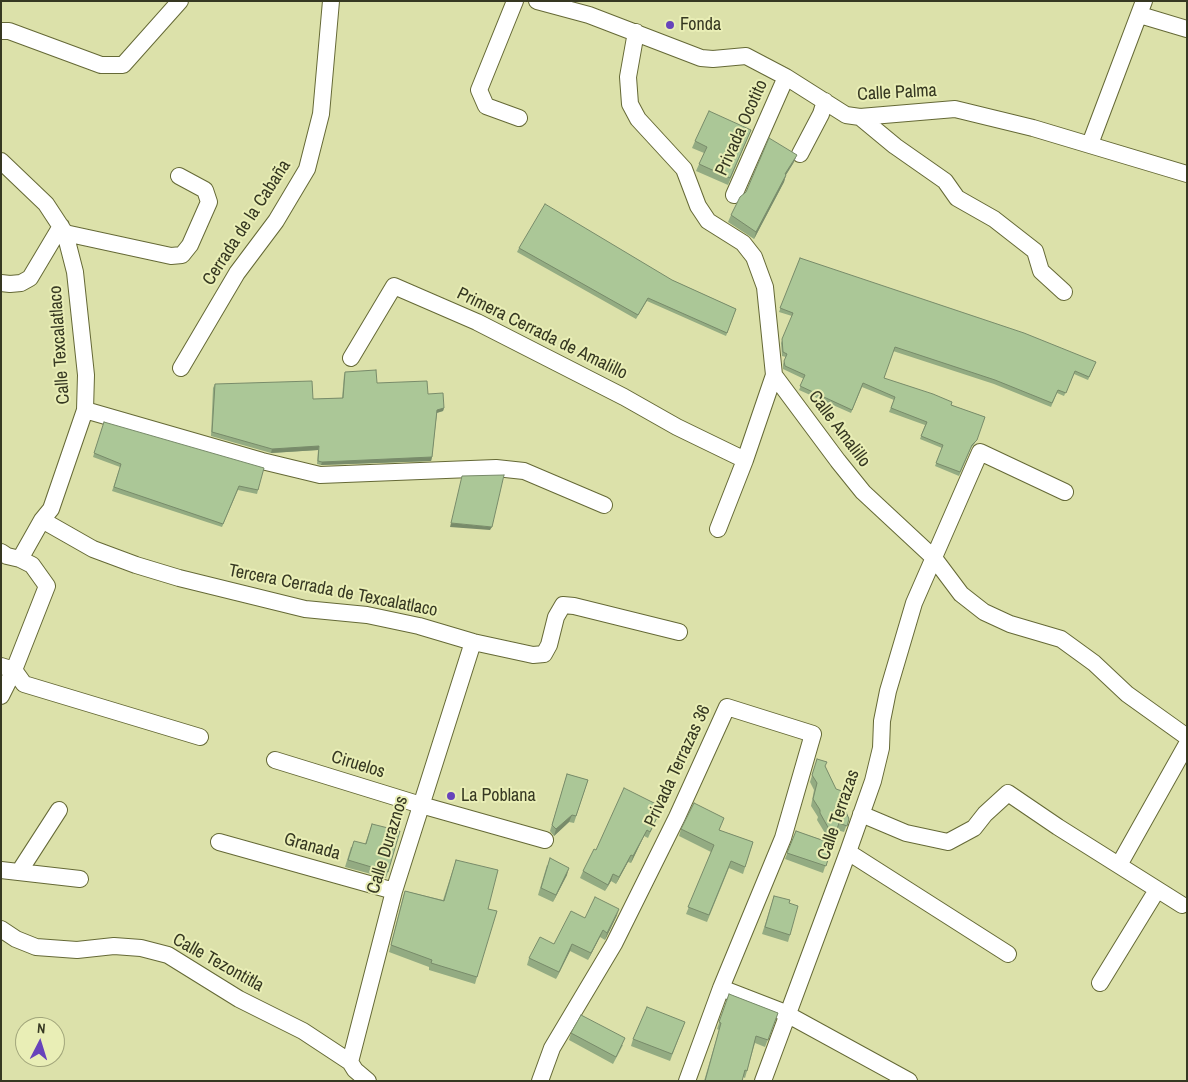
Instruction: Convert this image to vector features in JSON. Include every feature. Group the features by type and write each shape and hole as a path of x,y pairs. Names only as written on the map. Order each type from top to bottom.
{"street":[{"path":"1,31 9,31 101,65 123,65 180,1"},
{"name":"Cerrada de la Cabaña","path":"181,368 237,273 276,221 307,169 320,114 331,1"},
{"path":"515,1 479,90 486,106 519,118"},
{"name":"Calle Palma","path":"537,1 590,15 701,58 713,59 746,56 786,77 846,115 860,117 956,109 1090,144 1187,174"},
{"path":"1090,144 1142,8 1187,29"},
{"path":"636,32 628,77 630,104 638,119 684,169 698,206 708,220 743,243 754,257 765,287 774,375 745,460 718,529"},
{"name":"Privada Ocotito","path":"734,195 786,77"},
{"path":"800,154 825,101"},
{"path":"860,117 895,146 945,181 958,198 994,219 1036,251 1041,270 1064,292"},
{"name":"Calle Texcalatlaco","path":"1,161 46,204 63,229 75,272 86,375 85,410 51,508 20,559"},
{"path":"1,283 21,283 30,278 63,229 171,256 182,255 190,245 209,202 205,190 179,176"},
{"name":"Primera Cerrada de Amalillo","path":"351,358 394,286 477,322 624,397 677,427 745,460"},
{"name":"Calle Amalillo","path":"774,375 863,492 934,558 961,594 984,612 1010,624 1062,639 1094,663 1127,694 1187,737"},
{"path":"85,410 262,461 320,475 496,468 524,471 604,505"},
{"name":"Calle Terrazas","path":"762,1081 788,1015 873,780 881,748 882,721 890,683 914,603 980,452 1065,492"},
{"name":"Tercera Cerrada de Texcalatlaco","path":"42,520 92,548 136,565 179,578 306,609 367,615 410,624 473,642 534,656 544,654 549,645 556,617 563,605 574,606 679,632"},
{"path":"1,552 32,565 47,586 8,668 1,696"},
{"name":"Calle Duraznos","path":"350,1062 394,891 473,642"},
{"path":"8,668 24,684 200,737"},
{"name":"Privada Terrazas 36","path":"540,1081 552,1048 614,944 677,817 727,707 813,734 783,838 721,988 687,1081"},
{"path":"1119,865 1187,744"},
{"name":"Ciruelos","path":"275,760 421,805 545,840"},
{"path":"861,814 906,833 948,842 974,828 985,814 1008,793 1058,827 1182,905"},
{"path":"18,872 59,810"},
{"name":"Granada","path":"219,842 394,891"},
{"path":"848,852 1008,954"},
{"path":"1,870 80,879"},
{"path":"1100,984 1157,890"},
{"name":"Calle Tezontitla","path":"1,929 16,939 36,947 77,950 114,946 141,948 168,955 240,998 303,1031 350,1062 355,1070 368,1081"},
{"path":"721,988 788,1015 909,1081"}],"building":[{"path":"709,111 751,130 730,178 699,164 707,147 695,141"},
{"path":"769,138 797,155 785,174 756,232 731,215 740,197 746,192"},
{"path":"545,204 672,280 736,309 727,333 648,298 638,315 519,248"},
{"path":"800,258 1024,333 1096,362 1089,377 1075,371 1066,393 1058,390 1052,403 995,380 895,347 884,378 933,394 952,402 951,405 985,417 977,440 972,445 960,472 936,463 943,445 921,436 927,422 891,408 895,397 863,383 852,410 800,386 805,375 785,366 784,361 787,354 783,352 782,339 793,313 780,308"},
{"path":"376,370 377,383 427,381 428,394 443,393 444,408 437,410 432,457 322,462 318,461 319,446 272,449 212,432 215,384 312,381 313,399 343,398 345,372"},
{"path":"104,422 264,468 258,490 239,486 223,524 114,487 121,464 94,453"},
{"path":"504,475 492,527 451,523 462,476"},
{"path":"817,759 827,762 825,766 836,789 842,791 840,798 849,819 847,826 839,823 834,838 813,799 817,783 812,775"},
{"path":"567,774 588,780 576,816 572,815 556,829 552,825"},
{"path":"624,788 662,807 650,832 647,830 619,877 613,874 608,885 583,871 594,849 596,850"},
{"path":"694,803 724,818 719,830 753,842 745,867 731,861 709,915 688,907 714,845 681,829"},
{"path":"372,824 400,831 388,872 348,860 354,841 366,844"},
{"path":"796,831 833,844 826,866 787,853"},
{"path":"550,858 569,868 556,895 541,888"},
{"path":"456,860 498,870 488,909 497,911 477,977 431,963 432,960 391,945 405,891 444,901"},
{"path":"774,896 790,900 789,903 798,906 790,935 765,927"},
{"path":"595,897 619,909 607,933 603,930 591,953 572,944 559,972 529,958 540,937 554,944 571,911 585,918"},
{"path":"729,994 778,1013 768,1040 756,1036 747,1071 745,1070 742,1081 705,1081 721,1023 719,1022"},
{"path":"647,1007 685,1022 672,1054 633,1039"},
{"path":"581,1015 625,1038 616,1057 571,1033"}],"place":[{"name":"Fonda","path":"670,25"},
{"name":"La Poblana","path":"451,796"}]}
